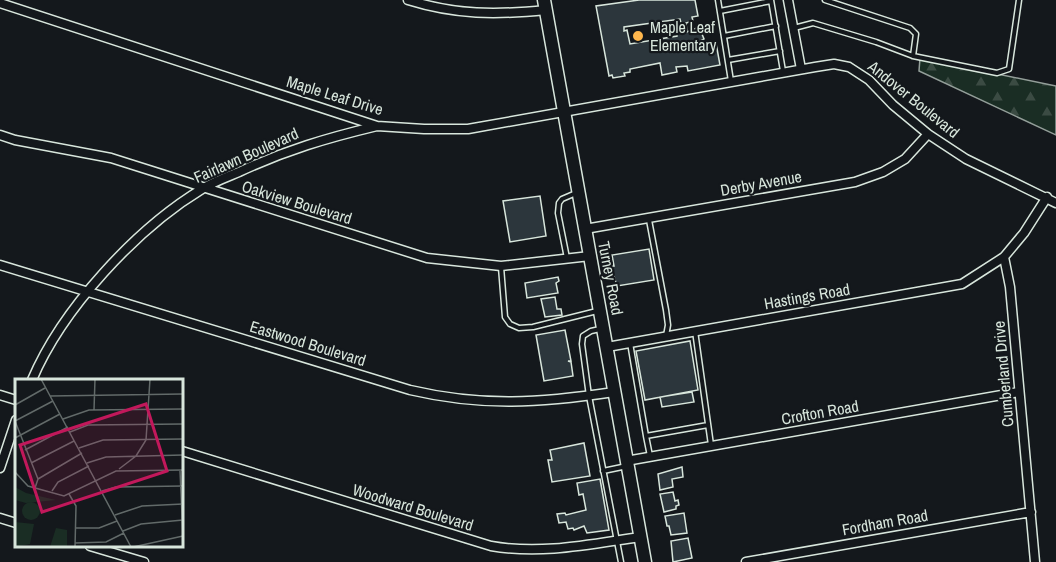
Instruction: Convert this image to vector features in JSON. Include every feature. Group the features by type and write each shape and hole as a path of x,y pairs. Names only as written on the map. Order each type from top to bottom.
{"main road":[{"name":"Turney Road","path":"545,5 645,562"}],"street":[{"path":"408,0 445,10 504,15 545,5"},
{"path":"788,0 801,69"},
{"name":"Maple Leaf Drive","path":"0,3 377,126 415,129 468,129 801,69 834,64 849,67"},
{"name":"Andover Boulevard","path":"849,67 870,80 893,105 928,134 966,159 1056,202"},
{"name":"Fairlawn Boulevard","path":"33,379 50,347 87,291 151,227 203,188 293,148 377,126"},
{"name":"Derby Avenue","path":"585,229 855,182 883,172 905,159 928,134"},
{"name":"Oakview Boulevard","path":"0,135 15,140 111,158 427,258 501,266 590,256"},
{"path":"1004,257 1024,233 1047,197"},
{"name":"Hastings Road","path":"607,347 962,284 1004,257"},
{"name":"Cumberland Drive","path":"1004,257 1010,286 1035,562"},
{"name":"Eastwood Boulevard","path":"0,265 442,398 478,402 524,403 614,393"},
{"name":"Crofton Road","path":"627,463 650,456 1018,392"},
{"path":"0,395 15,400"},
{"path":"0,468 15,423"},
{"name":"Woodward Boulevard","path":"183,451 491,546 510,549 548,549 581,547 640,537"},
{"name":"Fordham Road","path":"746,562 1031,512"},
{"path":"0,518 15,523"},
{"path":"93,547 144,562"}],"lane":[{"path":"718,0 731,81"},
{"path":"720,11 771,0 783,72"},
{"path":"825,0 910,28 916,34 913,56"},
{"path":"793,29 813,23 913,56 997,73 1009,69 1019,0"},
{"path":"724,36 776,26"},
{"path":"728,60 780,51"},
{"path":"567,259 558,213 559,203 566,196 579,192"},
{"path":"649,218 668,325 666,337"},
{"path":"501,266 505,316 510,324 519,328 533,327 600,310"},
{"path":"604,329 586,334 582,340 589,396 621,562"},
{"path":"695,332 711,446"},
{"path":"630,343 650,456"},
{"path":"646,436 708,425"},
{"path":"603,471 627,463"}],"green space":[{"path":"920,58 1056,86 1056,135 919,71"}],"building":[{"path":"639,0 695,0 698,16 692,17 693,21 686,23 687,32 699,27 704,39 700,41 702,46 716,43 720,65 688,71 687,66 676,67 677,72 662,75 660,63 630,69 630,72 624,73 625,76 613,78 612,75 609,76 596,6","holes":["680,19 683,32 677,33 677,36 630,44 627,30 624,31 624,27"]},
{"path":"540,196 546,236 510,242 503,201"},
{"path":"649,249 654,280 617,286 611,266 614,266 612,255"},
{"path":"558,277 559,281 556,283 558,293 527,298 525,283"},
{"path":"555,297 557,309 561,309 562,315 545,317 541,299"},
{"path":"565,330 571,361 568,361 571,362 573,376 544,381 536,335"},
{"path":"690,341 698,390 645,400 636,351"},
{"path":"692,392 694,402 662,407 660,397"},
{"path":"584,443 590,476 552,482 548,460 552,460 550,450"},
{"path":"682,467 683,477 672,479 673,487 660,490 658,474"},
{"path":"600,479 609,530 587,533 584,526 574,530 573,528 568,529 566,522 559,523 557,514 565,513 566,515 586,510 583,494 579,495 577,483"},
{"path":"673,492 675,501 678,500 679,505 676,509 664,512 660,494"},
{"path":"684,513 687,533 671,535 665,516"},
{"path":"688,538 692,558 673,562 671,541"}],"place":[{"name":"Maple Leaf Elementary","path":"638,36"}]}
